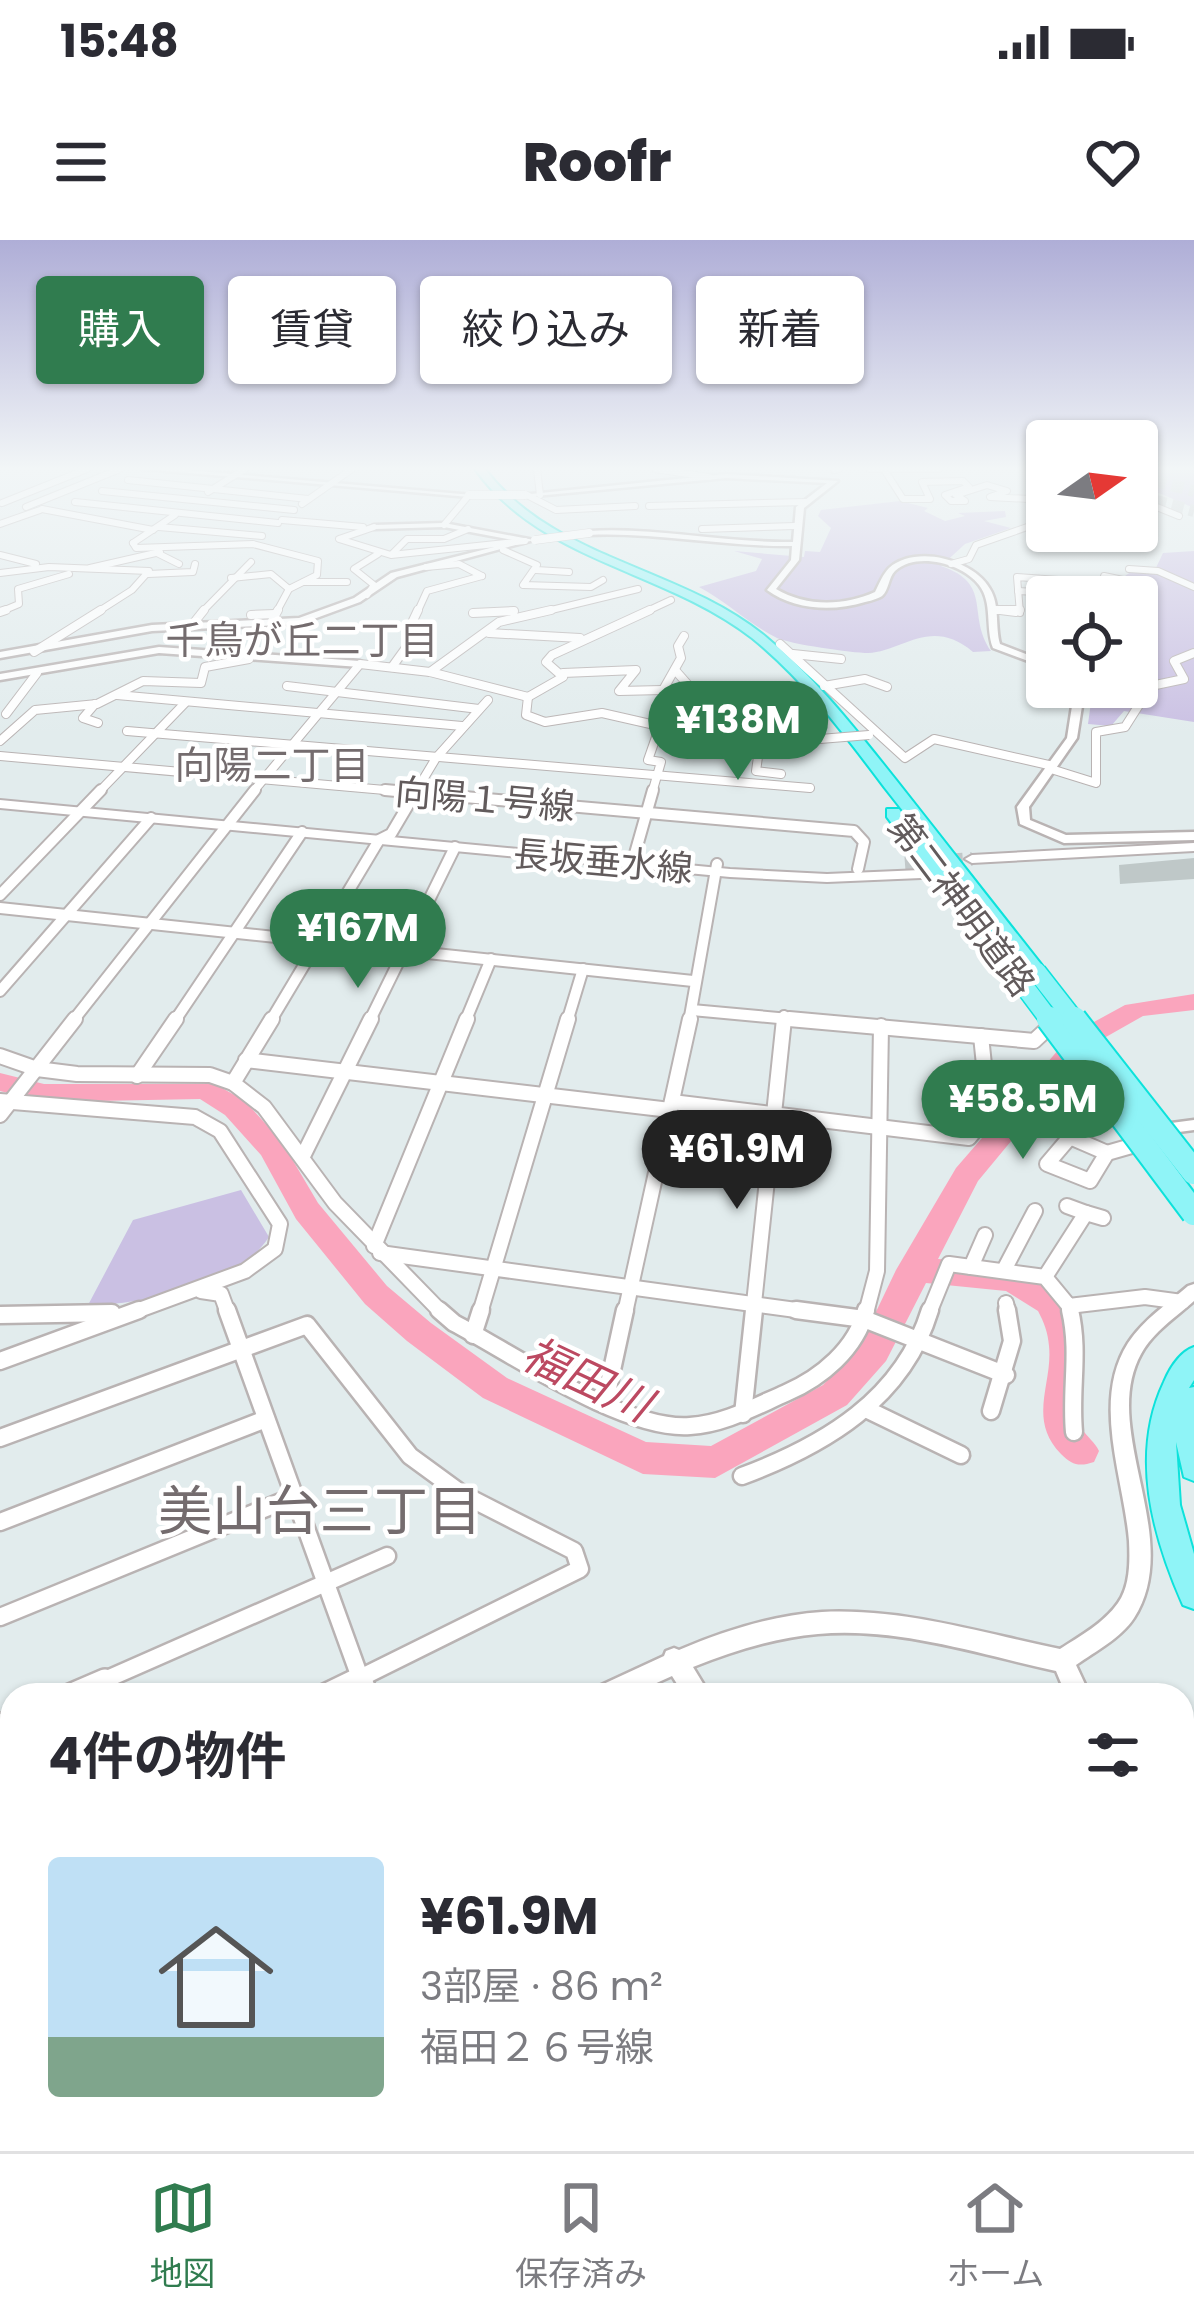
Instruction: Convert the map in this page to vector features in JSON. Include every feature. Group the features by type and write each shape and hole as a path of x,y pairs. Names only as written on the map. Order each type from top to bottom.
{"highway":[{"name":"第二神明道路","path":"600,558 697,603 770,658 1194,1174"},
{"name":"第二神明道路","path":"615,558 707,601 781,655 830,708 1026,973 1194,1216"},
{"path":"1194,1358 1178,1378 1165,1414 1164,1487 1176,1546 1194,1594"},
{"path":"1193,1396 1194,1428"},
{"path":"1193,1396 1189,1434 1194,1468"},
{"path":"1164,1487 1194,1563"}],"main road":[{"name":"長坂垂水線","path":"2,805 83,808 455,847 827,878 921,874"},
{"name":"長坂垂水線","path":"83,808 302,832 634,856 717,868 858,869 905,864"},
{"path":"973,864 1194,850"}],"street":[{"path":"13,558 80,571 136,567 148,574"},
{"path":"0,612 19,604 18,590 123,558"},
{"path":"167,558 179,564"},
{"path":"192,625 232,577 257,558"},
{"path":"275,615 289,589 317,574 318,561 309,558"},
{"path":"367,595 374,585 353,569 371,558"},
{"path":"251,615 317,616 367,595 385,579 466,558"},
{"path":"523,558 533,562 536,570"},
{"path":"795,558 771,590 811,603 872,598 900,565 951,564 969,558"},
{"path":"34,652 148,574 194,572 195,564"},
{"path":"392,667 412,638 430,589 482,577 460,564 426,567"},
{"path":"951,564 980,580 992,610 996,646 1026,657"},
{"path":"217,565 232,577 271,574 289,589"},
{"path":"1103,576 1107,566"},
{"path":"0,573 49,567"},
{"path":"1130,569 1157,571 1194,587"},
{"path":"536,570 569,572"},
{"path":"536,570 523,585 560,587 603,580"},
{"path":"992,610 1020,613 1017,577 1026,577"},
{"path":"303,581 347,582"},
{"path":"430,672 499,622 638,589"},
{"path":"1018,590 1026,591"},
{"path":"656,595 671,600 546,657 547,666 563,673 636,670 619,691 663,690"},
{"path":"213,597 232,597"},
{"path":"258,606 275,615"},
{"path":"202,611 221,611"},
{"path":"473,613 526,615 546,622"},
{"path":"0,655 275,615"},
{"path":"393,621 415,622"},
{"path":"489,633 584,638"},
{"path":"663,690 675,670 684,636"},
{"path":"780,644 892,755 905,758 934,740 1052,767 1092,785 1096,732 1125,727 1151,686 1184,680 1174,661 1194,652"},
{"path":"0,677 142,651 392,667 528,698"},
{"path":"793,654 842,659"},
{"path":"3,715 95,704 143,681 200,683 205,668 249,658"},
{"path":"4,1107 360,664"},
{"path":"675,670 704,703 784,713 804,738"},
{"path":"3,715 37,673"},
{"path":"528,698 563,673"},
{"path":"824,686 870,679 886,687"},
{"path":"287,686 479,709"},
{"path":"634,856 659,777 661,762 649,760 669,700 663,690"},
{"path":"117,695 462,726"},
{"path":"528,698 530,719 602,713 660,726 820,740 871,734"},
{"path":"233,1083 436,758 488,700"},
{"path":"0,895 185,703"},
{"path":"95,704 83,718 98,723"},
{"path":"1078,708 1076,727 1021,812 1024,822 1041,833 1076,839 1194,836"},
{"path":"0,741 35,710"},
{"path":"731,730 761,736 756,771 782,774"},
{"path":"127,731 810,788"},
{"name":"向陽１号線","path":"0,756 854,831 864,842 858,869"},
{"path":"0,991 151,818"},
{"path":"136,1076 302,832"},
{"path":"304,1154 455,847"},
{"path":"605,1402 692,1010 693,981 717,868"},
{"path":"0,908 693,981"},
{"path":"377,1250 438,1083 491,959"},
{"path":"473,1335 583,969"},
{"path":"692,1010 1034,1041 1048,1028"},
{"path":"743,1414 784,1016"},
{"path":"0,1056 37,1070 210,1075 233,1083 264,1107 304,1154 335,1203 377,1250 473,1335 646,1420 685,1427 743,1414 800,1387 842,1356 864,1319 875,1293 881,1026"},
{"path":"246,1060 544,1096 772,1114 969,1138 989,1113 981,1036"},
{"path":"0,1361 201,1291 245,1271 275,1249 280,1224 220,1131 195,1117 155,1111 4,1107"},
{"path":"1194,1174 1179,1155 1186,1126 1126,1133 1194,1216"},
{"path":"1107,1153 1135,1144"},
{"path":"1067,1206 1102,1218"},
{"path":"1004,1270 1035,1211"},
{"path":"1045,1277 1086,1214"},
{"path":"970,1267 985,1235"},
{"path":"377,1250 864,1319 1006,1375"},
{"path":"742,1476 778,1463 866,1409 903,1370 920,1339 943,1275 970,1267 1045,1277 1069,1306 1079,1349 1070,1384 1074,1432"},
{"path":"201,1291 221,1294 362,1683"},
{"path":"1069,1306 1188,1297"},
{"path":"628,1683 674,1659 791,1626 872,1625 1064,1661 1127,1610 1140,1581 1122,1393 1129,1359 1150,1329 1188,1297"},
{"path":"991,1412 1006,1375 1012,1341 1006,1303"},
{"path":"0,1315 135,1311"},
{"path":"0,1438 307,1325 410,1456 462,1494 574,1551 580,1569 370,1683"},
{"path":"866,1409 961,1455"},
{"path":"0,1522 266,1419"},
{"path":"0,1617 292,1497"},
{"path":"97,1683 387,1556"},
{"path":"674,1659 690,1683"},
{"path":"1064,1661 1073,1683"}],"shaded area":[{"path":"950,558 941,566 957,573 974,591 991,651 973,652 958,642 930,636 868,653 794,643 767,633 699,587 756,571 762,559"},
{"path":"1161,558 1194,558 1194,722 1124,711 1111,726 1088,724 1090,708 1158,708 1158,576 1125,576 1132,571 1154,572"},
{"path":"241,1190 269,1237 253,1256 234,1270 187,1290 87,1307 133,1220"}],"building":[{"path":"1194,858 1194,879 1120,884 1119,865"}],"waterway":[{"name":"福田川","path":"916,1270 966,1175 1081,1040 1134,1011 1194,1002"},
{"name":"福田川","path":"0,1082 44,1093 205,1090 235,1108 272,1149 307,1211 376,1295 419,1332 495,1388 643,1458 715,1462 835,1395 874,1351 916,1270"},
{"name":"福田川","path":"912,1270 916,1270"},
{"path":"916,1270 1011,1280 1049,1302 1061,1322 1067,1350 1060,1391 1064,1434 1081,1451"}],"tunnel":[{"path":"905,864 972,859"}],"district":[{"name":"千鳥が丘二丁目","path":"302,640"},
{"name":"向陽二丁目","path":"272,765"},
{"name":"美山台三丁目","path":"320,1511"}]}
